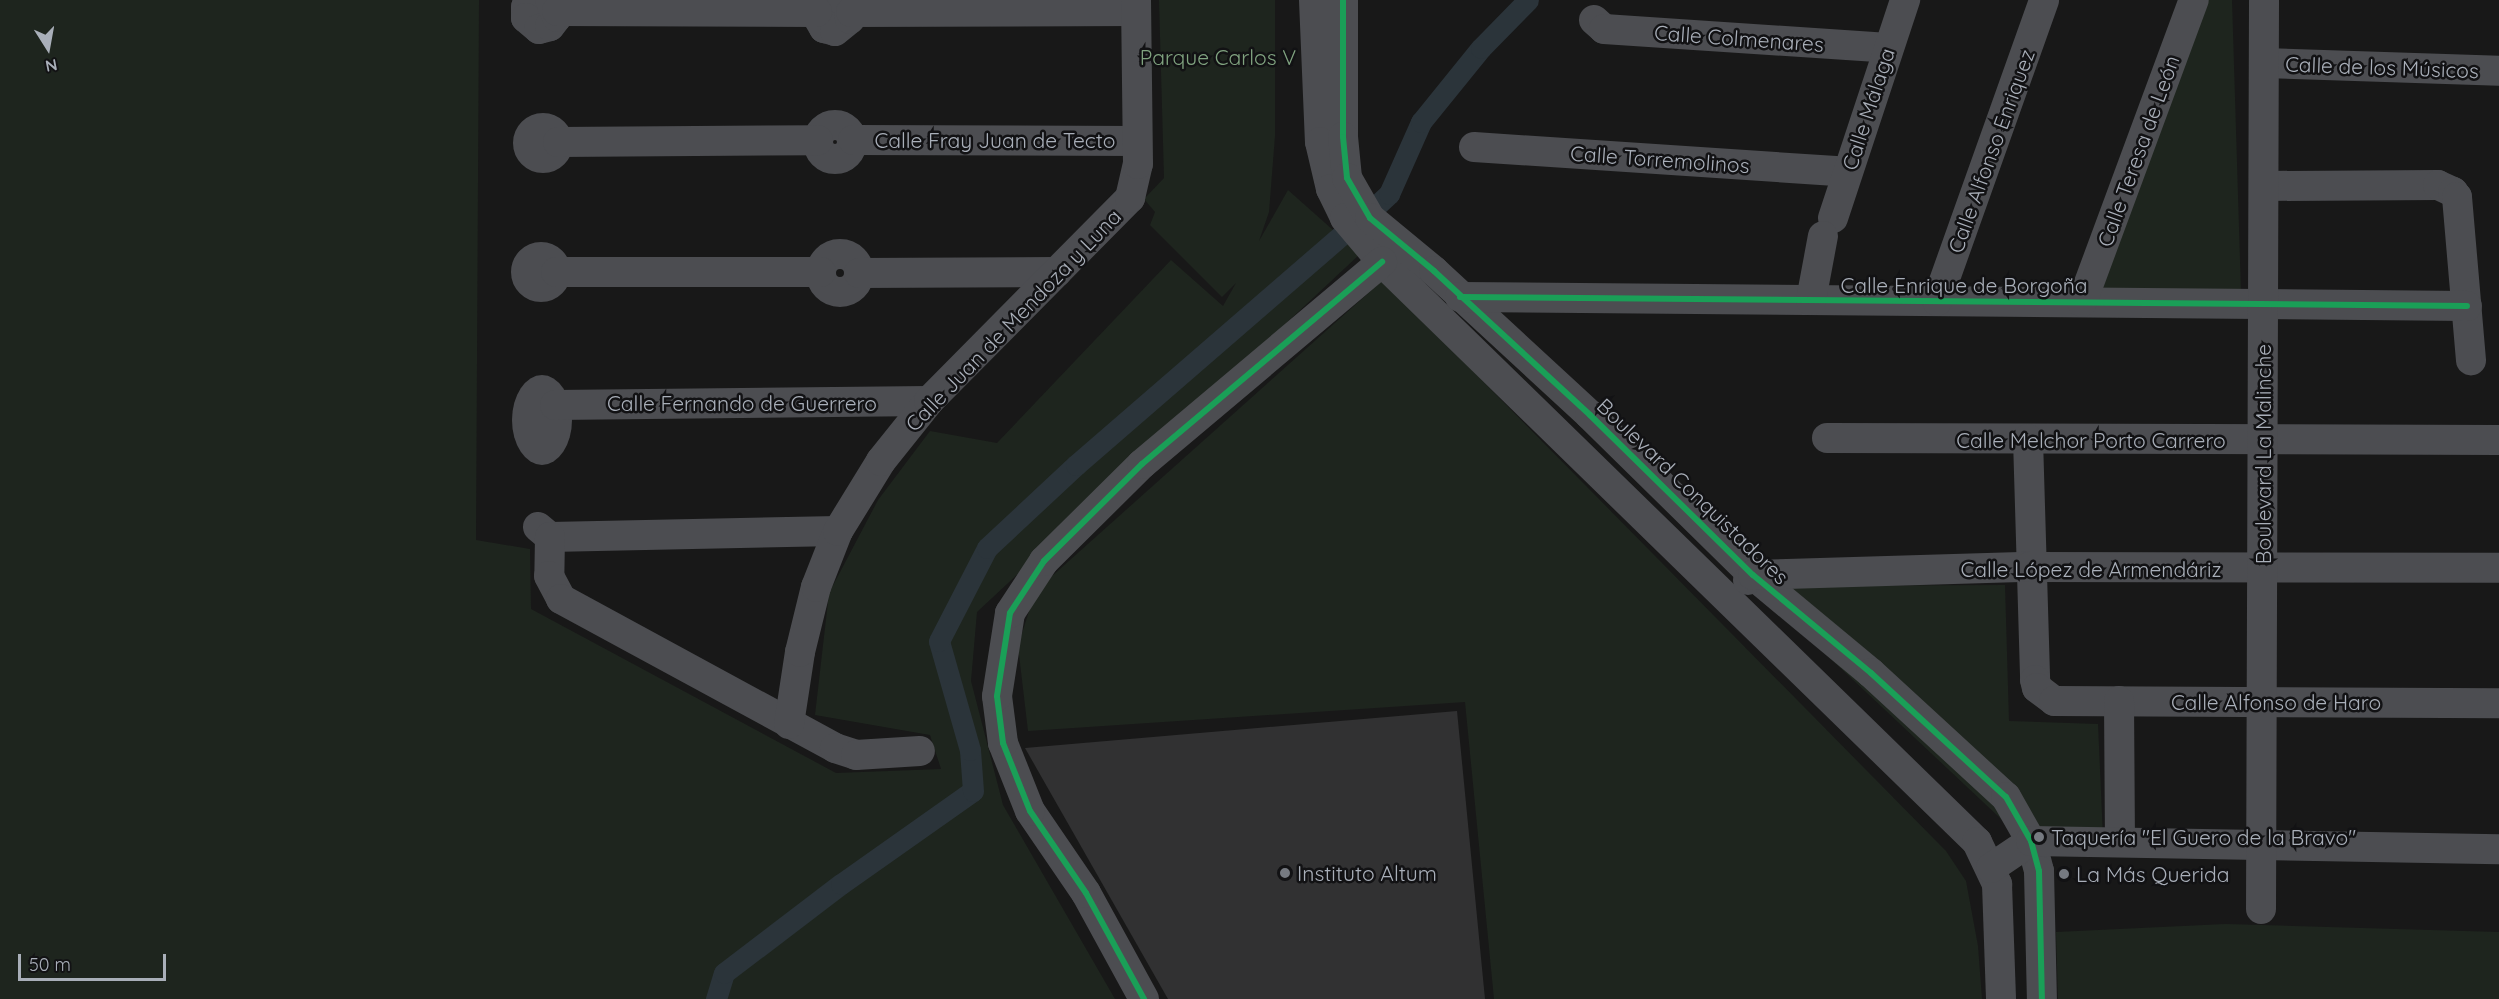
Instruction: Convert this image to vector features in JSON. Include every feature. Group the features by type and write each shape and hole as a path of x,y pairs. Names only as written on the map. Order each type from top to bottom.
{"street":[{"path":"1314,0 1320,142 1331,189 1345,218 1382,262 1977,842 1991,868 2001,910 2001,999"},
{"name":"Boulevard Conquistadores","path":"1343,0 1342,137 1347,178 1370,218 1590,415 1753,575 1988,776 2006,796 2031,841 2041,890 2042,999"},
{"name":"Calle Málaga","path":"1811,300 1828,227 1905,0"},
{"name":"Calle Alfonso Enriquez","path":"1937,301 2044,0"},
{"name":"Calle Teresa de León","path":"2082,302 2194,0"},
{"name":"Boulevard La Malinche","path":"2261,909 2264,0"},
{"path":"546,4 1136,6"},
{"name":"Calle Juan de Mendoza y Luna","path":"789,724 800,652 816,587 838,531 881,461 929,401 1130,198 1136,182 1136,6"},
{"name":"Calle Colmenares","path":"1594,20 1604,29 1888,48"},
{"name":"Calle de los Músicos","path":"2264,63 2499,71"},
{"name":"Calle Fray Juan de Tecto","path":"558,142 818,140 825,156 837,159 850,152 853,140 1137,141"},
{"name":"Calle Torremolinos","path":"1474,147 1847,172"},
{"path":"2264,186 2438,185 2453,192 2458,208 2471,360"},
{"path":"556,272 821,272 826,260 837,254 854,261 859,273 1058,272"},
{"path":"1144,999 1086,893 1030,811 1003,743 997,696 1010,613 1024,586 1044,561 1142,464 1382,262"},
{"name":"Calle Enrique de Borgoña","path":"1460,297 2467,306"},
{"name":"Calle Fernando de Guerrero","path":"555,405 929,401"},
{"name":"Calle Melchor Porto Carrero","path":"1827,438 2499,440"},
{"path":"2028,439 2029,567"},
{"path":"838,531 544,532 549,576 561,599 789,724 856,755 920,751"},
{"name":"Calle López de Armendáriz","path":"1753,575 2029,567 2499,568"},
{"name":"Calle Alfonso de Haro","path":"2029,567 2035,680 2037,688 2054,701 2499,703"},
{"path":"1727,597 1753,575"},
{"path":"2119,701 2120,842"},
{"path":"1991,868 2031,841 2499,849"}],"green space":[{"name":"Parque Carlos V","path":"0,0 479,0 476,540 530,549 531,609 836,773 941,769 930,735 815,715 829,593 878,500 930,431 997,443 1171,260 1223,306 1236,283 1222,297 1150,225 1155,212 1144,199 1164,178 1159,0 1275,0 1275,136 1269,212 1259,241 1288,190 1360,254 977,612 971,681 1003,805 1115,999 0,999"},
{"path":"2203,0 2232,0 2241,293 2098,293"},
{"path":"1383,280 1946,851 1966,881 1978,946 1982,999 1494,999 1465,702 1028,731 1018,646 1030,608 1051,577"},
{"path":"2005,585 2009,721 2098,724 2103,837 2016,833 1783,614 1785,586"},
{"path":"2225,924 2499,932 2499,999 2058,999 2056,932"}],"building":[{"name":"Instituto Altum","path":"1457,711 1485,999 1168,999 1025,748"}],"waterway":[{"path":"1376,206 1389,194 1421,122 1481,48 1528,0"},
{"path":"716,999 724,973 841,884 973,791 970,750 939,641 987,548 1076,465 1343,234"}],"cycle path":[{"path":"1343,0 1343,137 1347,178 1370,218 1434,271 1590,415 1753,575 1871,673 2006,797 2031,841 2039,871 2042,999"},
{"path":"1144,999 1086,893 1030,811 1003,743 997,696 1010,613 1044,561 1142,464 1382,262"},
{"path":"1460,297 2467,306"}],"place":[{"name":"Taquería \"El Guero de la Bravo\"","path":"2039,837"},
{"name":"Instituto Altum","path":"1285,873"},
{"name":"La Más Querida","path":"2064,874"}]}
